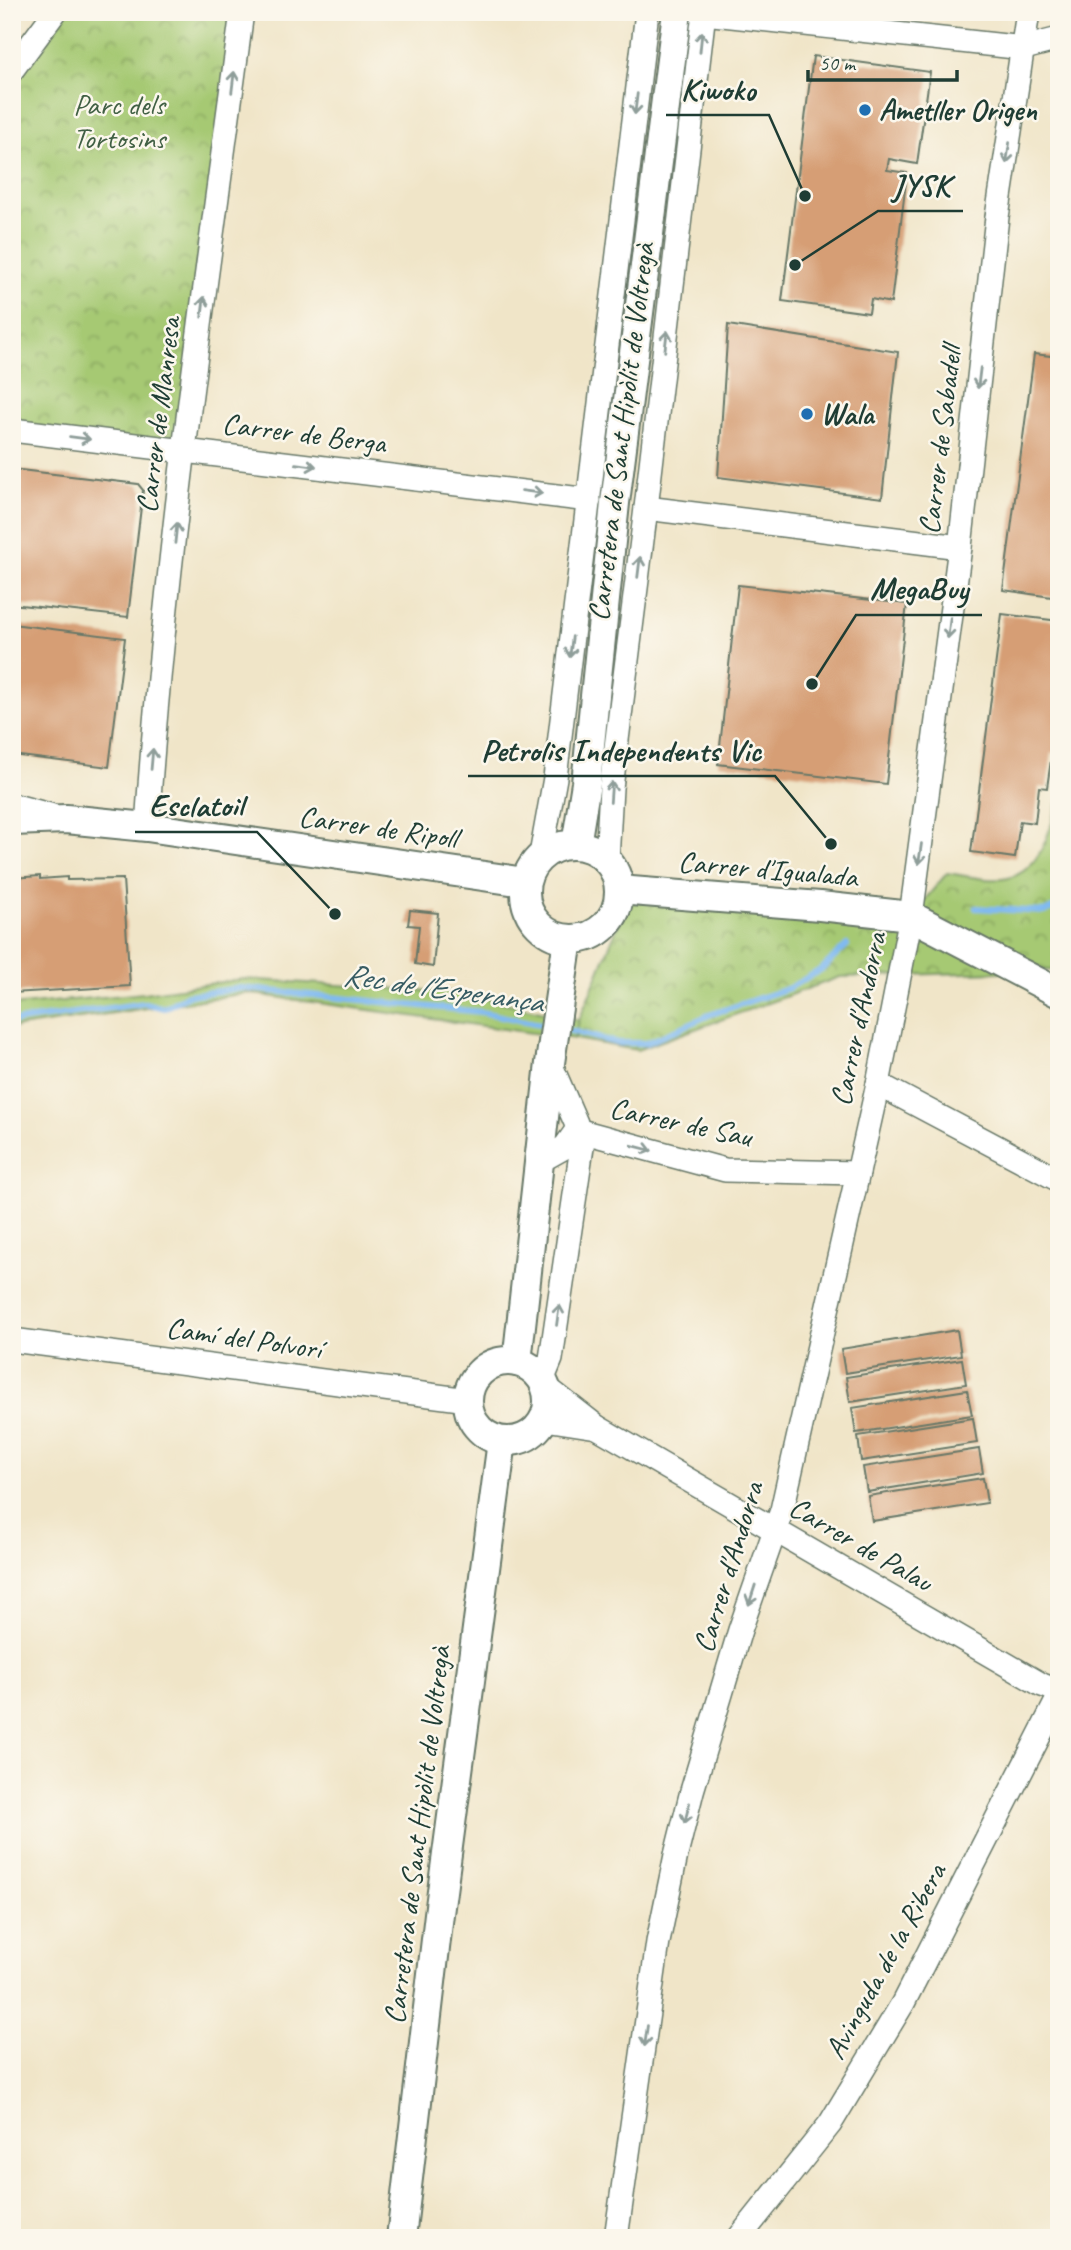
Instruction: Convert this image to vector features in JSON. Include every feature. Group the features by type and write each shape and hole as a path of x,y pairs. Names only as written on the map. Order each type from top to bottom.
{"street":[{"path":"12,70 55,12"},
{"name":"Carrer de Manresa","path":"147,827 184,451 242,12"},
{"name":"Carretera de Sant Hipòlit de Voltregà","path":"541,856 555,778 647,12"},
{"name":"Carretera de Sant Hipòlit de Voltregà","path":"576,845 586,783 616,489 677,12"},
{"name":"Carrer de Sabadell","path":"911,916 960,547 997,217 1028,12"},
{"path":"704,13 1024,48 1059,39"},
{"name":"Carretera de Sant Hipòlit de Voltregà","path":"607,860 611,788 704,13"},
{"name":"Carrer de Berga","path":"12,430 589,500"},
{"path":"646,508 960,547"},
{"path":"12,805 66,819"},
{"name":"Carrer de Ripoll","path":"12,821 66,819 147,827 525,882"},
{"path":"576,845 593,850 607,860 616,874 619,890 614,913 604,926 591,935 568,939 543,929 531,916 525,900 525,882 531,867 541,856 558,846 576,845"},
{"name":"Carrer d'Igualada","path":"619,890 911,916"},
{"path":"911,916 1059,993"},
{"name":"Carrer d'Andorra","path":"616,2238 658,1942 676,1855 692,1791 740,1630 782,1510 878,1084 911,916"},
{"path":"517,1362 550,1063 568,939"},
{"path":"544,1384 551,1359 580,1132 550,1063"},
{"path":"878,1084 1059,1180"},
{"path":"540,1161 565,1147 580,1132"},
{"name":"Carrer de Sau","path":"580,1132 725,1170 858,1173"},
{"name":"Camí del Polvorí","path":"12,1340 468,1400"},
{"path":"503,1361 529,1366 544,1384 548,1400 545,1419 530,1435 516,1441 502,1441 488,1436 477,1427 470,1414 470,1387 478,1374 489,1365 503,1361"},
{"name":"Carrer de Palau","path":"544,1384 597,1427 1042,1685 1059,1691"},
{"name":"Carrer de Palau","path":"545,1419 597,1427"},
{"name":"Carretera de Sant Hipòlit de Voltregà","path":"401,2238 439,1914 502,1441"},
{"name":"Avinguda de la Ribera","path":"739,2238 830,2124 903,2003 1059,1697"}],"green space":[{"name":"Parc dels Tortosins","path":"55,12 242,12 184,451 12,430 12,70"},
{"path":"1059,799 1059,970 840,977 637,1050 575,1039 579,1020 629,899 911,916 947,873 982,879 1002,879 1015,876 1026,869 1042,849"},
{"path":"244,979 462,993 579,1020 575,1039 247,993 12,1028 12,1006 144,993"}],"building":[{"path":"813,56 930,72 917,164 889,159 887,170 907,173 891,303 871,299 869,313 782,301"},
{"name":"Wala","path":"728,325 898,352 882,498 718,477"},
{"path":"1034,354 1059,357 1059,598 1003,590"},
{"path":"12,469 138,484 143,490 128,617 12,604"},
{"path":"738,585 907,604 886,784 718,764"},
{"path":"1002,614 1059,621 1059,754 1052,753 1047,788 1039,787 1035,823 1020,821 1015,858 971,852"},
{"path":"12,624 125,638 109,767 12,755"},
{"path":"40,876 40,879 67,877 67,880 123,879 130,986 12,993 12,878"},
{"path":"410,910 438,913 433,967 415,964 419,926 408,925"},
{"path":"957,1330 961,1355 845,1373 841,1349"},
{"path":"962,1359 966,1384 850,1402 846,1377"},
{"path":"967,1390 972,1415 856,1433 852,1408"},
{"path":"973,1418 977,1443 861,1461 858,1436"},
{"path":"979,1449 983,1473 867,1492 863,1467"},
{"path":"983,1478 987,1503 872,1521 868,1496"}],"waterway":[{"name":"Rec de l'Esperança","path":"976,908 1044,912 1059,905"},
{"name":"Rec de l'Esperança","path":"564,1029 617,1043 647,1043 709,1015 789,988 822,969 847,945"},
{"name":"Rec de l'Esperança","path":"12,1022 145,1003 164,1008 188,995 241,988 481,1012 550,1026"}],"place":[{"name":"Ametller Origen","path":"865,110"},
{"name":"Kiwoko","path":"805,196"},
{"name":"JYSK","path":"795,265"},
{"name":"Wala","path":"807,414"},
{"name":"MegaBuy","path":"812,684"},
{"name":"Petrolis Independents Vic","path":"831,844"},
{"name":"Esclatoil","path":"335,914"}]}
